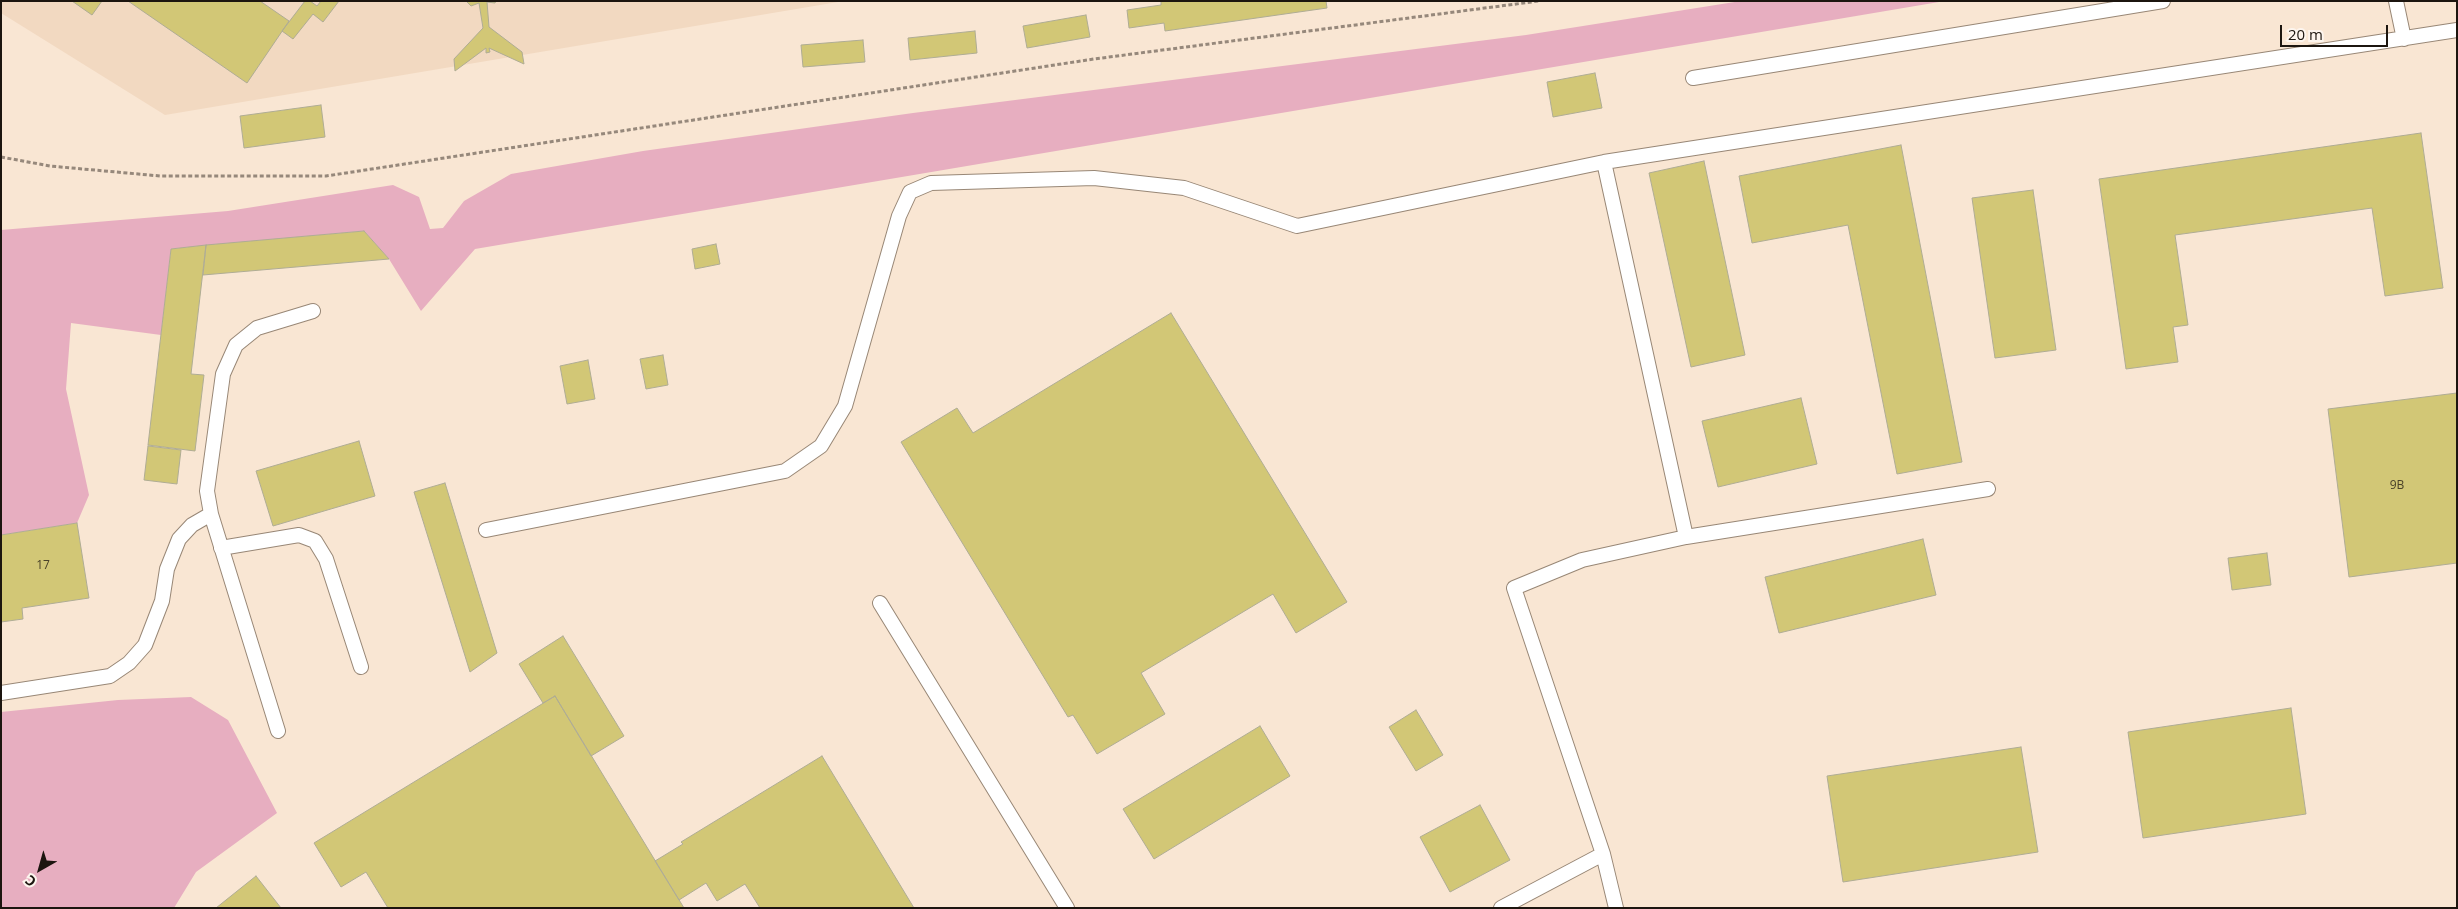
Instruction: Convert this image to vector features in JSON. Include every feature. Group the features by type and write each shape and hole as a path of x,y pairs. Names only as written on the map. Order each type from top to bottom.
{"lane":[{"path":"1694,78 2163,1"},
{"path":"2396,1 2404,39"},
{"path":"486,530 785,471 822,446 845,406 899,216 910,192 931,183 1094,178 1184,188 1298,226 1604,162 2457,30"},
{"path":"1604,162 1686,537"},
{"path":"278,731 221,548 211,514 207,491 223,374 236,345 257,328 313,311"},
{"path":"1616,908 1603,854 1514,588 1582,560 1686,537 1988,489"},
{"path":"1,693 110,676 129,664 145,645 162,601 167,569 179,539 192,525 211,514"},
{"path":"221,548 299,535 315,541 326,559 361,667"},
{"path":"880,603 1067,908"},
{"path":"1501,908 1603,854"}],"path":[{"path":"1,157 50,166 160,176 326,176 1094,59 1539,1"}],"shaded area":[{"path":"1,1 844,1 165,115 1,13"},
{"path":"1741,1 1945,1 475,249 421,311 389,259 364,231 171,249 161,335 71,323 66,389 89,495 77,523 1,535 1,230 228,211 393,185 419,197 430,229 443,228 464,201 511,174 643,151 913,113 1526,35"},
{"path":"191,697 228,720 277,813 196,872 174,908 1,908 1,712 118,700"}],"building":[{"path":"72,1 102,1 92,15"},
{"path":"128,1 260,1 289,21 247,83"},
{"path":"305,1 310,1 317,6 321,1 339,1 323,22 313,14 293,39 282,31"},
{"path":"466,1 496,1 495,3 487,2 489,27 522,52 524,64 489,48 490,52 486,53 486,48 455,71 454,59 483,28 479,3 471,6"},
{"path":"1161,1 1326,1 1327,8 1165,31 1164,23 1129,28 1127,10 1161,5"},
{"path":"1086,15 1090,37 1027,48 1023,26"},
{"path":"975,31 977,53 910,60 908,38"},
{"path":"863,40 865,62 803,67 801,45"},
{"path":"1595,73 1602,108 1553,117 1547,82"},
{"path":"321,105 325,137 244,148 240,116"},
{"path":"2421,133 2443,288 2385,296 2372,208 2175,235 2188,325 2173,327 2178,362 2126,369 2099,179"},
{"path":"1901,145 1962,462 1897,474 1848,225 1752,243 1739,176"},
{"path":"1704,161 1745,355 1691,367 1649,173"},
{"path":"2033,190 2056,350 1995,358 1972,198"},
{"path":"364,231 389,259 203,275 206,245"},
{"path":"716,244 720,264 695,269 692,249"},
{"path":"206,245 191,374 204,375 195,451 148,445 171,249"},
{"path":"1171,313 1347,602 1296,633 1273,594 1141,673 1165,714 1097,754 1073,715 1068,717 901,442 957,408 973,433"},
{"path":"663,355 668,385 646,389 640,359"},
{"path":"588,360 595,399 567,404 560,366"},
{"path":"2457,393 2457,563 2349,577 2328,409"},
{"path":"1801,398 1817,464 1718,487 1702,421"},
{"path":"359,441 375,496 273,526 256,471"},
{"path":"148,446 181,450 177,484 144,480"},
{"path":"445,483 497,653 470,672 414,492"},
{"path":"77,523 89,598 22,608 23,619 1,622 1,535"},
{"path":"1923,539 1936,595 1779,633 1765,577"},
{"path":"2267,553 2271,585 2232,590 2228,558"},
{"path":"563,636 624,736 591,756 555,696 543,703 519,664"},
{"path":"555,696 684,908 388,908 366,872 341,887 314,843"},
{"path":"2291,708 2306,814 2143,838 2128,732"},
{"path":"1416,710 1443,755 1416,771 1389,727"},
{"path":"1260,726 1290,776 1154,859 1123,809"},
{"path":"2021,747 2038,852 1843,882 1827,776"},
{"path":"822,756 914,908 760,908 745,884 717,901 706,883 679,900 655,861 683,844 681,842"},
{"path":"1480,805 1510,860 1450,892 1420,837"},
{"path":"256,876 281,908 216,908"}]}
